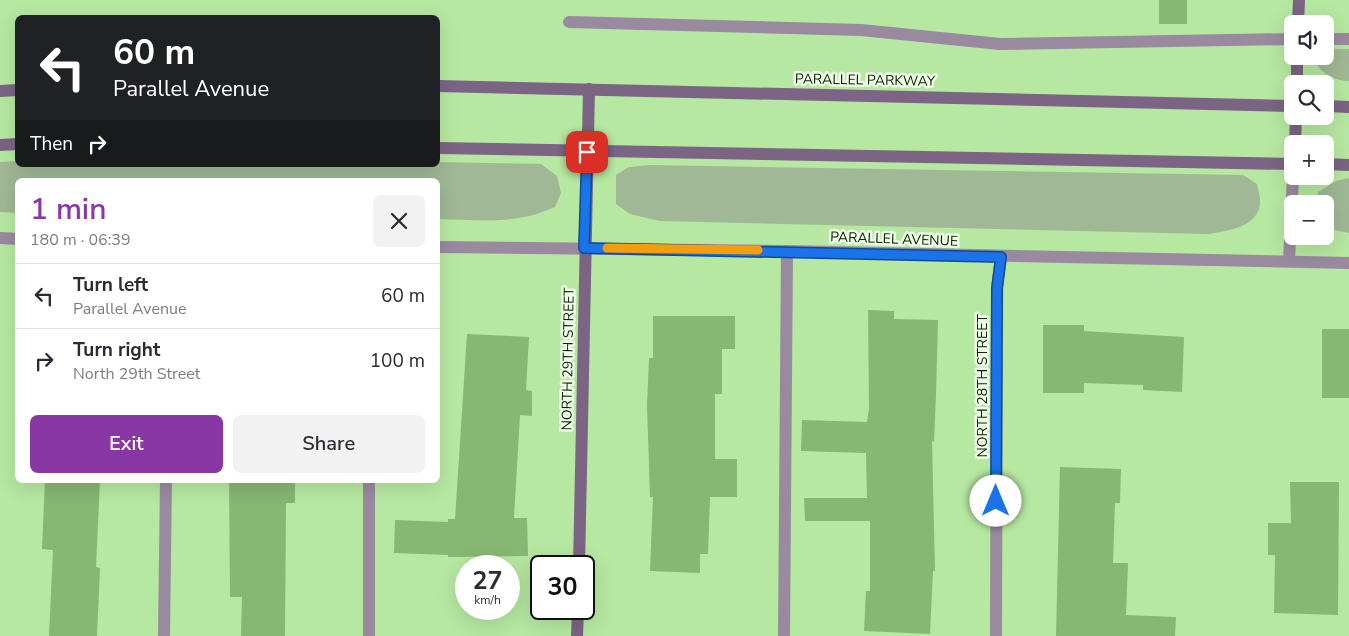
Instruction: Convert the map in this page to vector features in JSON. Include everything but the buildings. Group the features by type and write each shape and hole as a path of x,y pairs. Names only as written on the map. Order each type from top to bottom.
{"main road":[{"path":"1298,15 1299,0"},
{"name":"PARALLEL PARKWAY","path":"440,86 1284,106"},
{"name":"NORTH 29TH STREET","path":"579,555 588,89"},
{"path":"0,91 15,90"},
{"path":"1334,106 1349,107"},
{"path":"0,145 15,144"},
{"path":"440,148 1284,164"},
{"path":"1334,164 1349,165"},
{"path":"578,620 578,636"}],"street":[{"path":"569,22 861,30 1000,44 1284,39"},
{"path":"1334,39 1349,40"},
{"path":"1289,261 1293,185"},
{"path":"0,238 15,239"},
{"name":"PARALLEL AVENUE","path":"440,247 787,251 1349,263"},
{"path":"784,636 787,251"},
{"name":"NORTH 28TH STREET","path":"996,636 997,288 1001,257"},
{"path":"164,636 166,483"},
{"path":"369,483 369,636"}],"green space":[{"path":"1334,49 1349,49 1349,81 1334,78 1334,75 1329,75 1317,65 1334,65"},
{"path":"15,161 15,167 440,167 440,162 541,164 557,176 561,193 555,207 540,213 512,219 469,220 440,219 440,178 15,178 15,213 0,212 0,162"},
{"path":"651,165 1243,175 1257,184 1260,202 1258,212 1247,223 1232,230 1208,234 660,221 630,214 616,204 616,175 629,167"},
{"path":"1349,178 1349,233 1334,230 1334,195 1317,195 1318,192 1329,185 1334,185 1336,181"}],"slow traffic":[{"path":"607,248 758,250"}],"route":[{"path":"587,152 584,248 1001,257 997,288 996,501"}]}
